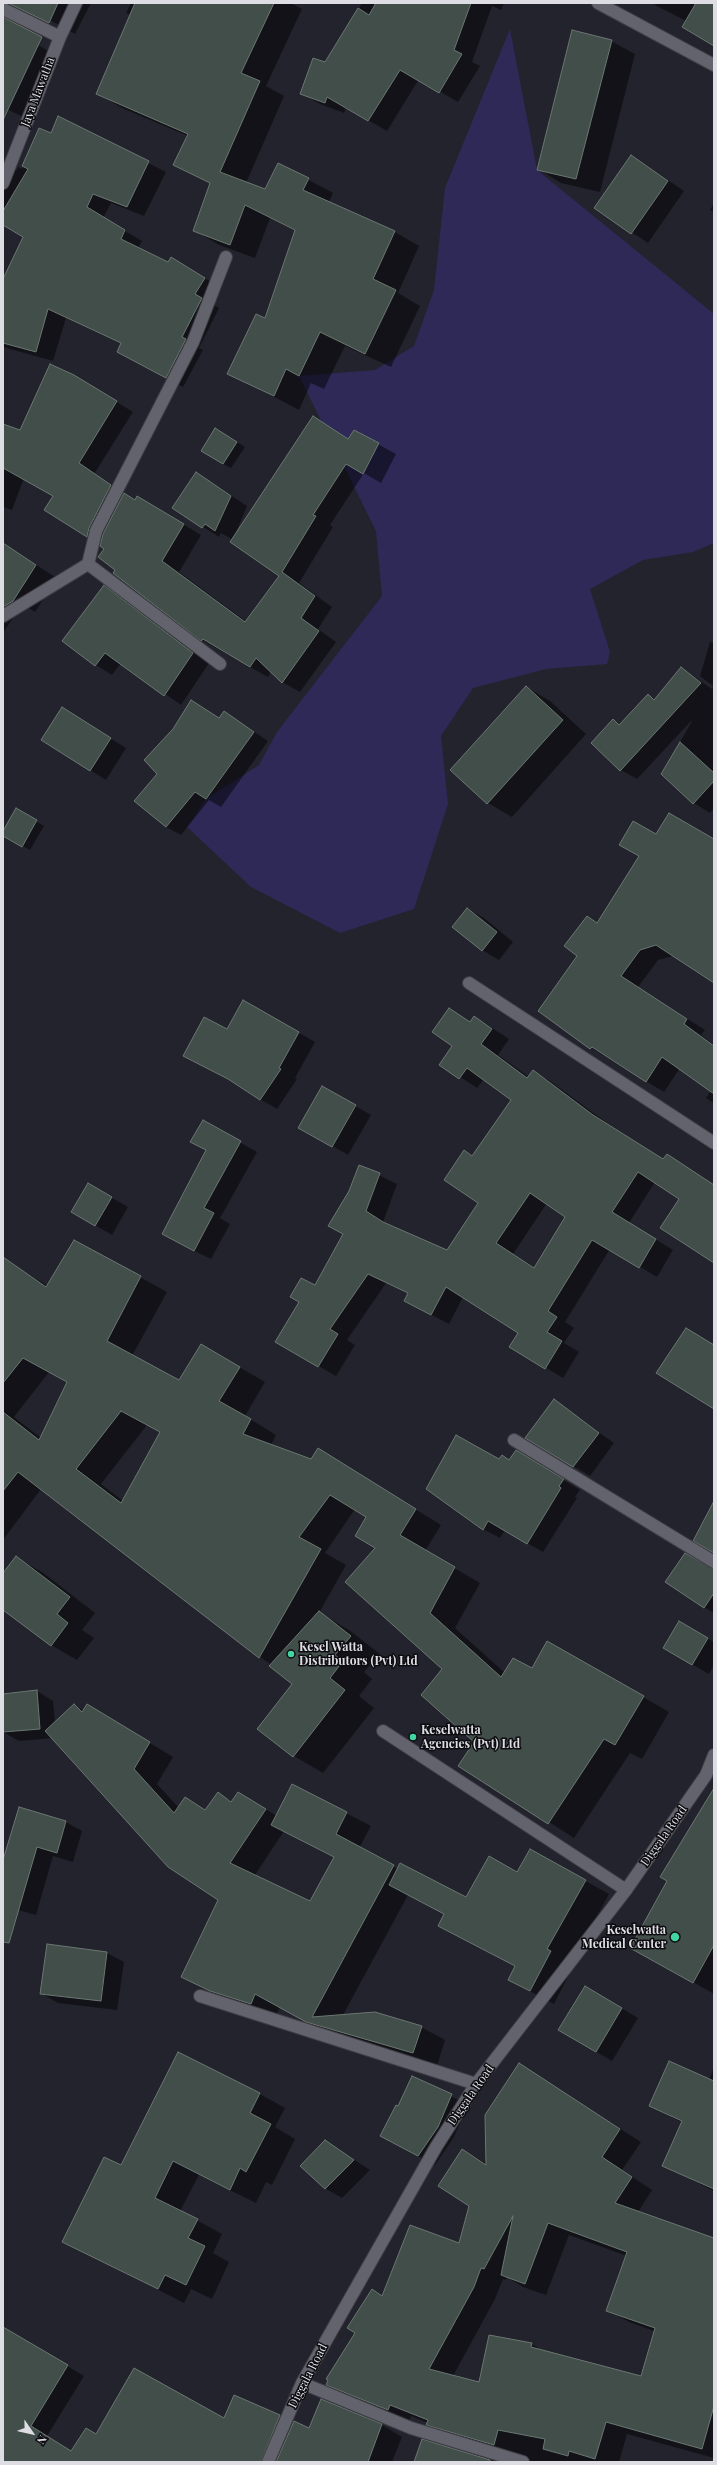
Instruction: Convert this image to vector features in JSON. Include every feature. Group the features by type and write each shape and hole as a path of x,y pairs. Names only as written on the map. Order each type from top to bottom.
{"street":[{"name":"Jaya Mawatha","path":"3,183 60,37 76,3"},
{"path":"598,3 714,65"},
{"path":"3,9 60,37"},
{"path":"3,616 88,564 96,531 193,342 226,257"},
{"path":"88,564 220,664"},
{"path":"469,983 714,1142"},
{"path":"514,1440 714,1562"},
{"path":"383,1731 626,1890"},
{"name":"Diggala Road","path":"268,2462 302,2382 436,2147 476,2084 626,1890 706,1775 714,1755"},
{"path":"200,1996 476,2084"},
{"path":"302,2382 411,2428 523,2462"}],"shaded area":[{"path":"510,29 537,170 714,314 714,543 693,552 643,560 590,589 610,652 607,664 546,669 473,688 441,736 448,804 414,909 340,933 251,887 187,827 206,799 259,765 277,732 382,596 376,531 299,376 375,370 414,346 434,290 445,188"}],"building":[{"path":"8,3 58,3 49,23"},
{"path":"135,3 274,3 241,73 260,81 220,172 265,189 278,163 309,178 303,190 395,231 373,279 396,290 365,354 320,332 299,376 286,369 274,396 227,374 256,314 265,318 295,230 245,205 230,245 193,231 210,183 173,165 188,134 96,94"},
{"path":"376,3 471,3 454,50 462,54 439,93 400,70 368,121 327,97 325,103 300,94 313,58 325,62 358,8 369,15"},
{"path":"696,3 714,3 714,46 682,27"},
{"path":"3,17 42,37 3,120"},
{"path":"572,30 612,40 576,179 537,170"},
{"path":"58,116 149,161 127,207 93,194 87,207 125,230 121,239 168,262 171,257 205,278 195,294 202,298 182,337 186,339 166,378 117,352 121,343 48,309 36,352 3,343 3,279 23,237 3,225 3,211 28,169 22,166 39,128 51,133"},
{"path":"631,155 668,181 631,234 594,208"},
{"path":"50,364 74,375 117,401 79,463 111,485 89,528 87,537 44,510 53,496 3,468 3,424 20,430"},
{"path":"313,416 348,439 354,430 379,443 363,474 346,464 313,515 316,516 282,572 315,596 301,618 319,631 282,683 256,658 250,667 203,639 201,641 113,573 115,570 98,557 104,549 100,546 103,534 124,493 135,500 137,496 184,524 162,561 245,622 279,576 230,542"},
{"path":"215,428 237,442 223,464 201,451"},
{"path":"196,472 231,496 215,531 205,524 202,528 172,508"},
{"path":"3,543 36,565 13,601 3,607"},
{"path":"104,585 193,653 164,696 105,653 95,666 62,641"},
{"path":"681,667 701,683 620,771 591,743 613,719 619,725 648,694 654,700"},
{"path":"526,686 563,720 487,804 450,770"},
{"path":"191,700 219,718 224,711 254,732 206,799 195,792 166,827 134,801 157,774 144,760 173,729"},
{"path":"62,707 111,738 90,771 41,740"},
{"path":"680,742 714,773 714,781 693,804 661,774"},
{"path":"16,808 37,820 22,847 3,836 3,831"},
{"path":"669,813 714,839 714,983 656,945 640,950 621,976 687,1019 684,1024 714,1046 714,1094 662,1057 646,1082 592,1047 590,1049 538,1011 577,956 564,946 587,916 597,923 639,856 619,845 633,821 656,834"},
{"path":"467,908 497,932 482,951 452,927"},
{"path":"243,1000 299,1032 279,1068 281,1069 260,1100 228,1079 183,1056 204,1017 227,1029"},
{"path":"449,1008 470,1022 474,1016 492,1029 481,1044 527,1078 533,1070 593,1115 663,1159 667,1154 714,1185 714,1263 660,1228 679,1199 638,1172 612,1212 656,1239 639,1268 592,1240 548,1311 557,1317 547,1332 562,1341 545,1369 509,1347 518,1333 446,1287 431,1315 404,1301 408,1293 368,1274 330,1329 338,1334 318,1367 275,1342 299,1302 290,1297 301,1278 315,1285 343,1234 328,1226 349,1191 359,1165 380,1173 366,1211 383,1222 447,1250 478,1203 444,1180 464,1150 472,1156 511,1100 467,1068 459,1079 439,1065 452,1046 432,1032","holes":["530,1193 565,1217 534,1268 496,1243"]},
{"path":"322,1086 356,1105 332,1147 298,1128"},
{"path":"203,1120 241,1141 204,1208 214,1213 194,1251 162,1234 206,1150 190,1142"},
{"path":"88,1183 112,1197 95,1226 71,1212"},
{"path":"74,1240 141,1276 107,1341 179,1380 201,1344 240,1367 219,1401 251,1419 243,1434 311,1459 318,1448 416,1509 400,1535 455,1567 430,1613 501,1677 513,1658 532,1668 547,1641 644,1696 615,1745 604,1739 548,1824 458,1766 474,1742 421,1695 442,1669 345,1582 375,1548 355,1536 366,1517 330,1495 299,1537 321,1549 259,1658 18,1472 3,1491 3,1412 39,1440 67,1382 23,1358 3,1383 3,1257 46,1287","holes":["121,1411 160,1432 121,1503 76,1469"]},
{"path":"686,1328 714,1345 714,1409 656,1373"},
{"path":"554,1399 599,1433 573,1467 525,1438"},
{"path":"456,1435 499,1459 502,1455 509,1460 516,1450 564,1479 559,1486 561,1488 527,1544 488,1521 483,1530 426,1489"},
{"path":"714,1501 714,1553 693,1541"},
{"path":"685,1553 714,1569 714,1593 704,1608 665,1582"},
{"path":"16,1556 70,1597 57,1614 68,1623 51,1646 3,1610 3,1573"},
{"path":"319,1611 351,1636 335,1655 343,1661 330,1678 345,1690 293,1757 257,1729 292,1684 269,1666"},
{"path":"679,1621 708,1638 692,1665 663,1648"},
{"path":"37,1690 40,1729 3,1732 3,1694"},
{"path":"74,1704 82,1712 87,1704 150,1742 134,1769 174,1813 185,1797 205,1810 218,1792 231,1802 238,1792 266,1809 230,1863 310,1901 334,1857 271,1825 292,1784 347,1812 336,1834 394,1865 312,2017 375,2012 422,2026 413,2053 306,2022 255,1994 251,2004 210,1991 181,1977 218,1900 168,1867 45,1731"},
{"path":"714,1788 714,1945 693,1983 630,1948 667,1881 660,1877"},
{"path":"19,1807 66,1821 57,1853 37,1847 9,1943 3,1942 3,1860"},
{"path":"530,1849 586,1880 547,1949 551,1951 530,1991 508,1980 515,1966 438,1926 444,1914 389,1885 400,1863 466,1897 489,1856 517,1872"},
{"path":"47,1944 107,1952 101,2001 40,1994"},
{"path":"585,1986 622,2008 596,2052 558,2030"},
{"path":"178,2052 260,2093 250,2113 271,2124 246,2172 240,2168 230,2190 173,2161 155,2198 198,2219 188,2238 205,2246 186,2285 165,2275 158,2289 62,2242 104,2157 121,2165"},
{"path":"669,2061 714,2081 714,2189 662,2166 682,2121 649,2106"},
{"path":"519,2063 620,2129 602,2157 632,2177 615,2203 714,2238 714,2406 702,2449 606,2422 595,2459 569,2451 568,2456 543,2449 545,2439 498,2430 494,2445 426,2425 428,2420 390,2405 388,2410 326,2385 328,2380 326,2379 355,2333 347,2328 372,2289 382,2296 410,2225 459,2243 469,2206 438,2186 462,2149 486,2165 485,2115","holes":["513,2216 501,2275 525,2284 548,2223 627,2252 606,2311 655,2328 641,2376 531,2347 532,2343 489,2335 479,2382 429,2369 474,2287 481,2268 484,2269"]},
{"path":"412,2076 452,2094 438,2127 418,2156 380,2136 396,2105 398,2106"},
{"path":"325,2140 354,2160 325,2189 300,2166"},
{"path":"3,2327 68,2365 31,2426 71,2451 86,2428 96,2434 134,2368 224,2418 234,2395 280,2415 261,2462 3,2462"},
{"path":"321,2399 382,2424 368,2462 276,2462 294,2421 309,2428"},
{"path":"422,2439 490,2460 490,2462 414,2462"}],"place":[{"name":"Kesel Watta Distributors (Pvt) Ltd","path":"291,1654"},
{"name":"Keselwatta Agencies (Pvt) Ltd","path":"413,1737"},
{"name":"Keselwatta Medical Center","path":"675,1937"}]}
